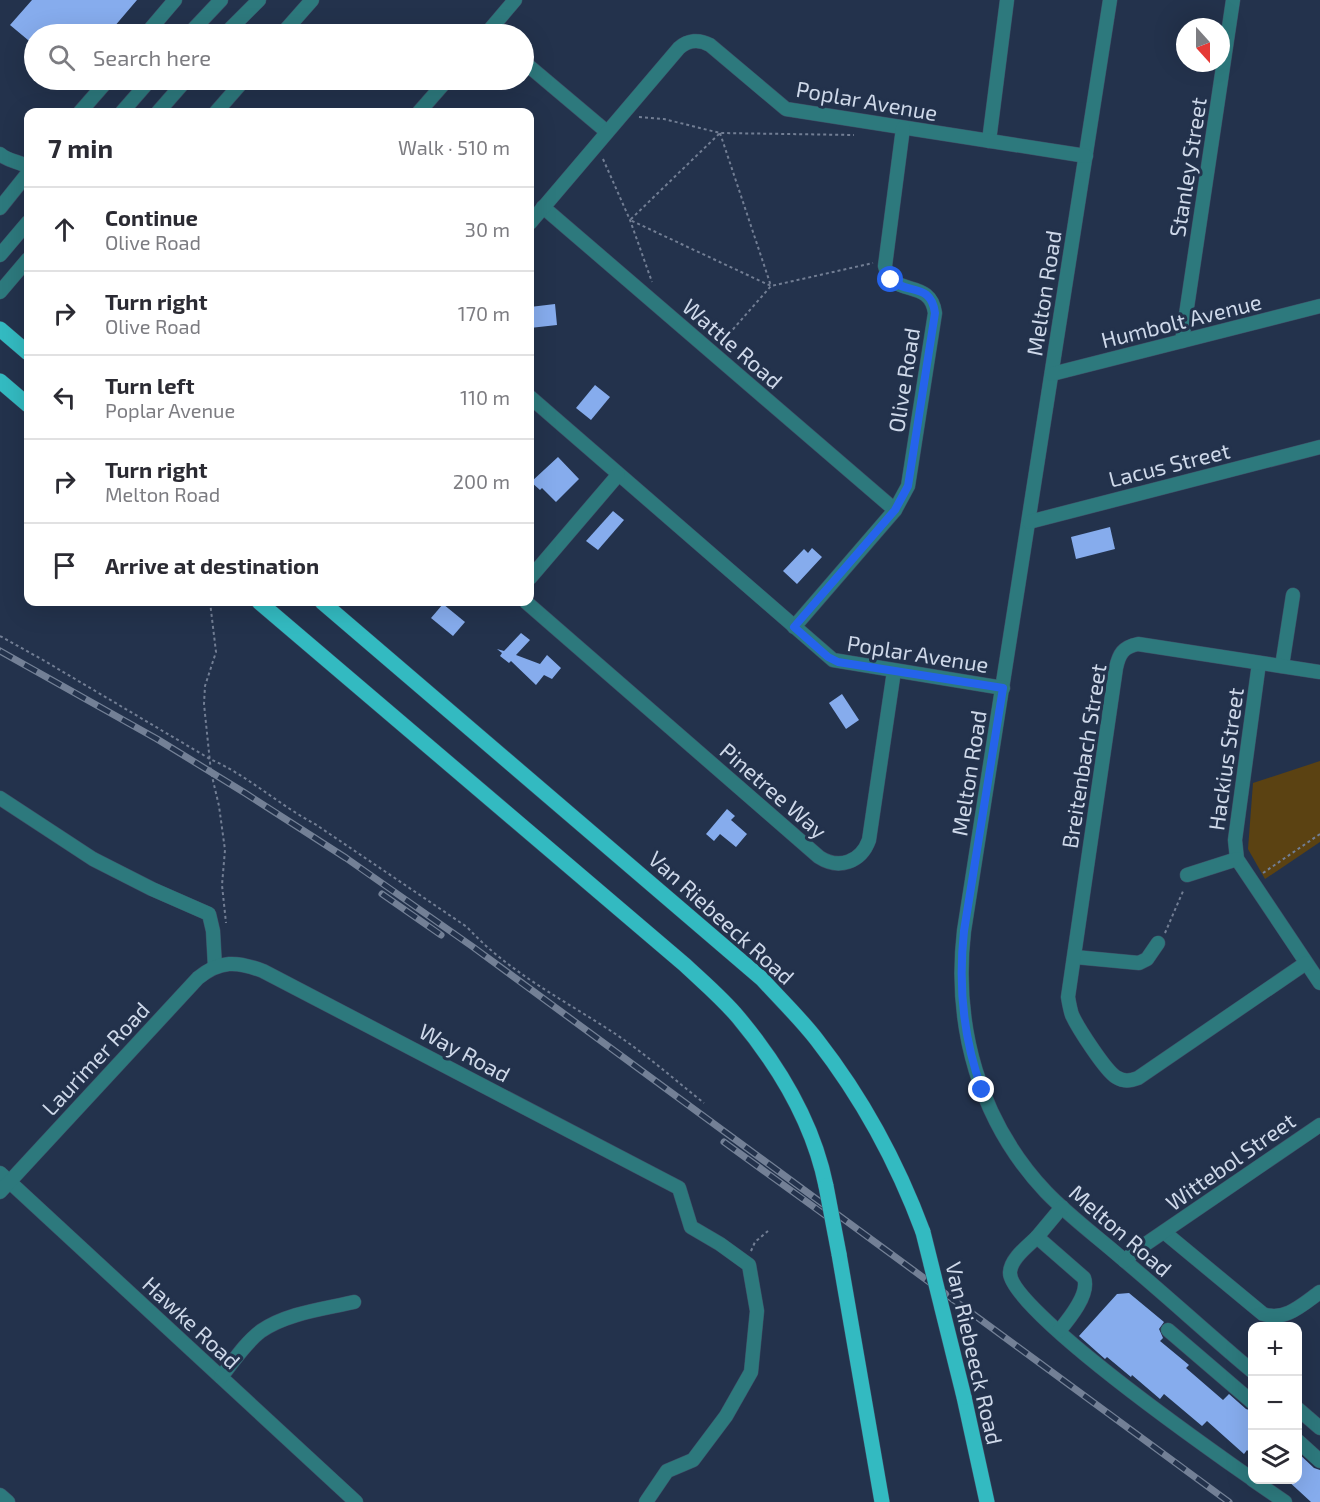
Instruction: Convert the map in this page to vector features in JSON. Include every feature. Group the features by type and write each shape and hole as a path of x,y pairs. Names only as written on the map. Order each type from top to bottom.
{"main road":[{"path":"0,329 24,350"},
{"path":"0,381 24,402"},
{"path":"264,606 686,965 736,1015 776,1066 798,1105 816,1148 826,1186 882,1502"},
{"name":"Van Riebeeck Road","path":"327,606 762,979 815,1038 853,1089 899,1172 923,1232 964,1397 987,1502"}],"street":[{"path":"155,24 175,0"},
{"path":"198,24 221,0"},
{"path":"235,24 259,0"},
{"path":"291,24 312,0"},
{"path":"496,24 515,0"},
{"path":"989,141 1007,0"},
{"name":"Melton Road","path":"1110,0 964,931 961,967 962,1008 975,1070 990,1110 1018,1158 1062,1207 1248,1367"},
{"name":"Stanley Street","path":"1182,341 1233,0"},
{"name":"Poplar Avenue","path":"534,218 679,48 688,42 698,40 710,45 786,109 1086,156"},
{"path":"534,70 607,132"},
{"path":"84,108 99,90"},
{"path":"126,108 141,90"},
{"path":"162,108 177,90"},
{"path":"220,108 235,90"},
{"path":"422,108 438,90"},
{"path":"885,261 903,128"},
{"path":"0,154 9,161 24,165"},
{"path":"0,208 24,178"},
{"name":"Wattle Road","path":"543,207 895,510"},
{"path":"0,255 24,228"},
{"name":"Olive Road","path":"794,627 895,510 908,486 935,313 932,302 926,294 900,286 891,280 886,271 885,261"},
{"path":"0,292 24,264"},
{"name":"Humbolt Avenue","path":"1052,374 1320,306"},
{"name":"Poplar Avenue","path":"534,401 833,660 1003,688"},
{"name":"Lacus Street","path":"1029,522 1320,447"},
{"path":"534,573 618,475"},
{"path":"1282,666 1293,596"},
{"name":"Pinetree Way","path":"531,606 819,857 834,864 855,859 864,851 869,840 894,671"},
{"name":"Breitenbach Street","path":"1306,963 1138,1078 1129,1081 1122,1081 1110,1072 1079,1028 1071,1013 1068,997 1076,957 1116,668 1120,654 1124,649 1138,644 1320,672"},
{"name":"Hackius Street","path":"1260,663 1235,840 1237,859 1320,983"},
{"path":"0,798 93,859 152,889 209,914 222,965"},
{"name":"Hackius Street","path":"1187,875 1237,859"},
{"path":"1076,957 1139,963 1147,959 1158,944"},
{"name":"Laurimer Road","path":"3,1182 198,978 222,965"},
{"name":"Way Road","path":"222,965 248,965 263,971 679,1188 691,1227 747,1263"},
{"name":"Wittebol Street","path":"1125,1261 1134,1252 1320,1125"},
{"name":"Hawke Road","path":"3,1182 221,1377 356,1502"},
{"path":"1062,1207 1010,1270 1011,1280 1020,1293 1059,1331 1145,1403 1248,1475"},
{"name":"Wittebol Street","path":"1164,1232 1263,1314 1280,1317 1320,1292"},
{"path":"1037,1238 1085,1281 1077,1307 1059,1331"},
{"path":"646,1502 667,1471 693,1460 726,1416 751,1371 757,1311 747,1263"},
{"path":"221,1377 251,1340 274,1324 291,1317 354,1302"},
{"path":"1168,1330 1248,1399"},
{"path":"1213,1368 1227,1349"},
{"path":"1302,1412 1320,1428"},
{"path":"1302,1445 1320,1461"},
{"path":"1260,1484 1285,1502"},
{"path":"0,1495 8,1502"}],"path":[{"path":"621,116 664,119 720,133 855,135"},
{"path":"630,220 720,133"},
{"path":"720,133 771,286"},
{"path":"594,148 601,154 630,220 656,292 650,300"},
{"path":"630,220 771,286"},
{"path":"712,353 771,286 885,261"},
{"path":"210,606 216,652 205,686 204,704 210,759 225,850 222,885 227,919 225,930"},
{"path":"0,636 210,759 225,765 289,810 315,824 467,927 509,966 619,1036 704,1103"},
{"path":"1254,885 1263,872 1320,834"},
{"path":"1158,944 1171,920 1184,889 1187,875"},
{"path":"747,1263 755,1242 768,1231"}],"shaded area":[{"path":"1320,761 1320,842 1265,879 1248,849 1253,783"}],"building":[{"path":"32,0 137,0 117,24 24,24 24,37 10,25"},
{"path":"555,304 557,325 534,328 534,307"},
{"path":"595,385 610,397 591,420 576,408"},
{"path":"558,457 579,479 556,502 542,488 540,490 534,485 534,479"},
{"path":"613,511 624,520 598,550 586,541"},
{"path":"1110,527 1115,549 1076,559 1071,537"},
{"path":"812,548 822,557 797,584 783,571 804,549 808,553"},
{"path":"441,606 445,606 465,622 453,636 431,618"},
{"path":"521,633 530,640 516,655 540,664 547,655 561,668 552,679 544,675 536,685 511,661 509,663 500,656 502,653 497,649 504,651"},
{"path":"842,694 859,720 846,729 829,703"},
{"path":"727,809 735,816 731,820 747,834 736,847 720,834 714,841 706,834"},
{"path":"1129,1293 1164,1322 1159,1329 1163,1338 1160,1341 1189,1365 1186,1368 1223,1400 1229,1394 1248,1410 1248,1451 1244,1454 1207,1421 1202,1426 1164,1394 1160,1399 1132,1375 1131,1377 1107,1357 1105,1359 1079,1336 1117,1294"},
{"path":"1302,1457 1314,1468 1320,1470 1320,1502 1311,1502 1291,1484 1302,1484"}],"railway":[{"path":"0,651 157,739 346,858 473,947 1229,1502"},
{"path":"382,894 441,935"},
{"path":"724,1142 836,1223"}],"route":[{"path":"891,280 900,286 922,291 930,297 935,313 908,486 895,510 794,627 828,657 838,662 1003,688 964,931 961,967 965,1028 982,1090"}]}
